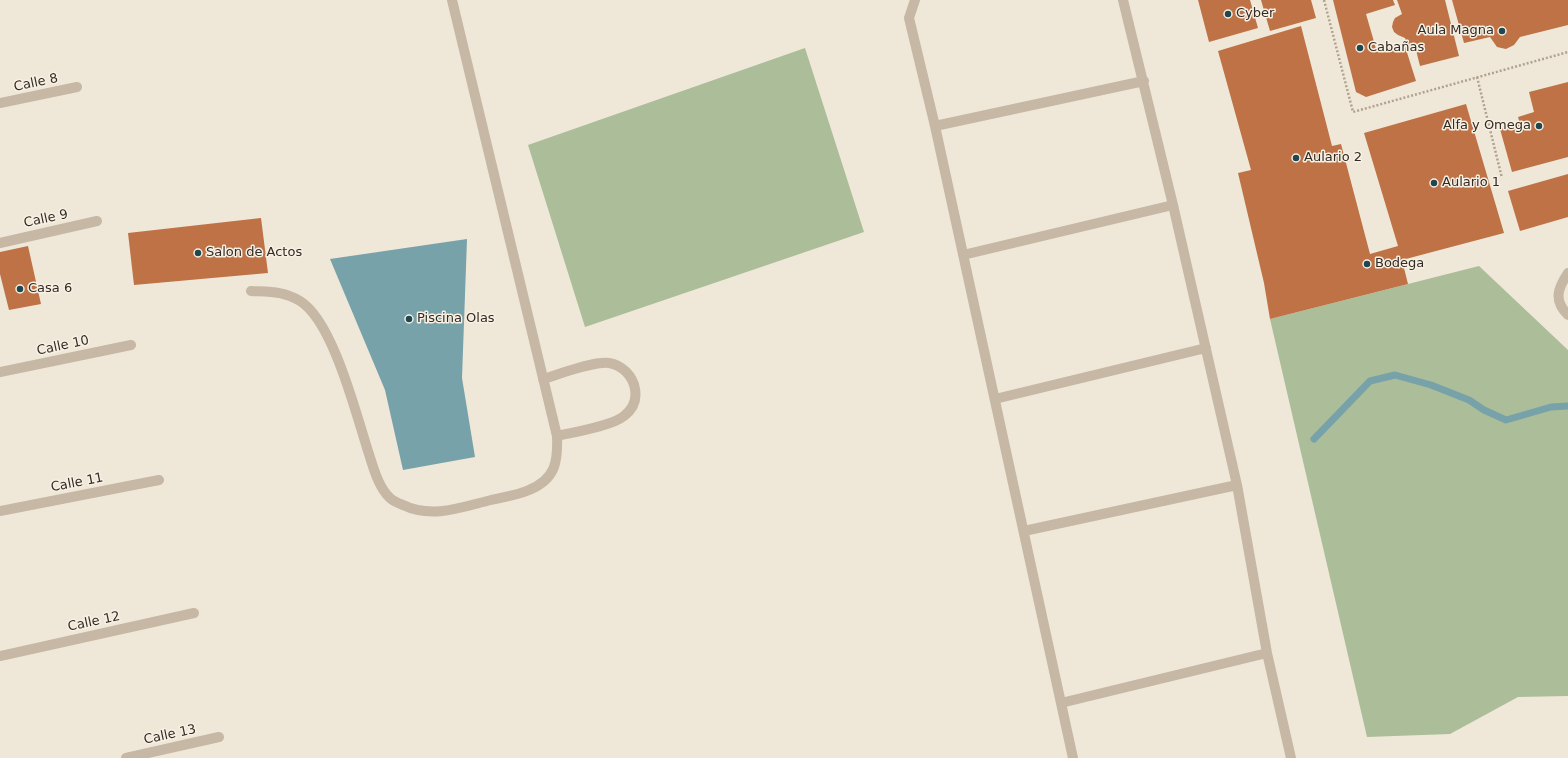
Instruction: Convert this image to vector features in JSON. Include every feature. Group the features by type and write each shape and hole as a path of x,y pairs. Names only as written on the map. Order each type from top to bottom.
{"street":[{"path":"251,291 279,292 301,302 315,315 336,351 373,465 383,490 390,499 420,511 442,512 529,490 542,483 552,473 558,455 557,436 452,0"},
{"path":"915,0 909,18 935,126 1073,758"},
{"path":"1123,0 1144,81 1237,485 1267,653 1291,758"},
{"path":"935,126 1144,81"},
{"name":"Calle 8","path":"0,103 76,87"},
{"path":"963,255 1173,205"},
{"name":"Calle 9","path":"0,243 97,222"},
{"path":"1568,272 1560,284 1558,296 1562,309 1568,315"},
{"name":"Calle 10","path":"0,372 131,345"},
{"path":"995,399 1206,348"},
{"path":"543,379 591,365 608,363 620,367 629,375 635,386 637,397 632,408 615,422 557,436"},
{"name":"Calle 11","path":"0,512 159,480"},
{"path":"1024,531 1237,485"},
{"name":"Calle 12","path":"0,656 194,613"},
{"path":"1061,703 1267,653"},
{"name":"Calle 13","path":"126,758 219,737"}],"path":[{"path":"1324,0 1353,112 1568,52"},
{"path":"1477,77 1502,178"}],"green space":[{"path":"805,48 864,232 585,327 528,145"},
{"path":"1479,266 1568,350 1568,696 1518,697 1450,734 1367,737 1270,319"}],"water":[{"name":"Piscina Olas","path":"467,239 462,378 475,457 403,470 385,390 330,259"}],"building":[{"name":"Cyber","path":"1198,0 1250,0 1258,28 1209,42"},
{"path":"1261,0 1311,0 1316,18 1270,31"},
{"name":"Cabañas","path":"1333,0 1393,0 1395,5 1366,14 1377,52 1404,43 1416,81 1366,97 1356,92"},
{"path":"1397,0 1445,0 1459,56 1420,66 1416,50 1409,52 1405,38 1394,32 1392,27 1395,18 1402,14"},
{"name":"Aula Magna","path":"1452,0 1568,0 1568,25 1520,37 1514,45 1506,49 1497,47 1490,37 1464,43"},
{"path":"1301,26 1332,146 1341,144 1370,254 1398,246 1364,133 1466,104 1504,233 1402,260 1408,284 1270,319 1264,283 1238,173 1251,170 1218,51"},
{"name":"Alfa y Omega","path":"1568,82 1568,157 1512,172 1500,129 1520,124 1518,117 1534,112 1529,92"},
{"path":"1568,174 1568,217 1520,231 1508,191"},
{"name":"Salon de Actos","path":"261,218 268,273 134,285 128,233"},
{"name":"Casa 6","path":"28,246 41,304 9,310 0,274 0,252"}],"waterway":[{"path":"1314,439 1370,381 1395,375 1431,385 1469,400 1484,410 1506,420 1551,407 1568,406"}],"place":[{"name":"Cyber","path":"1228,14"},
{"name":"Aula Magna","path":"1502,31"},
{"name":"Cabañas","path":"1360,48"},
{"name":"Alfa y Omega","path":"1539,126"},
{"name":"Aulario 2","path":"1296,158"},
{"name":"Aulario 1","path":"1434,183"},
{"name":"Salon de Actos","path":"198,253"},
{"name":"Bodega","path":"1367,264"},
{"name":"Casa 6","path":"20,289"},
{"name":"Piscina Olas","path":"409,319"}]}
